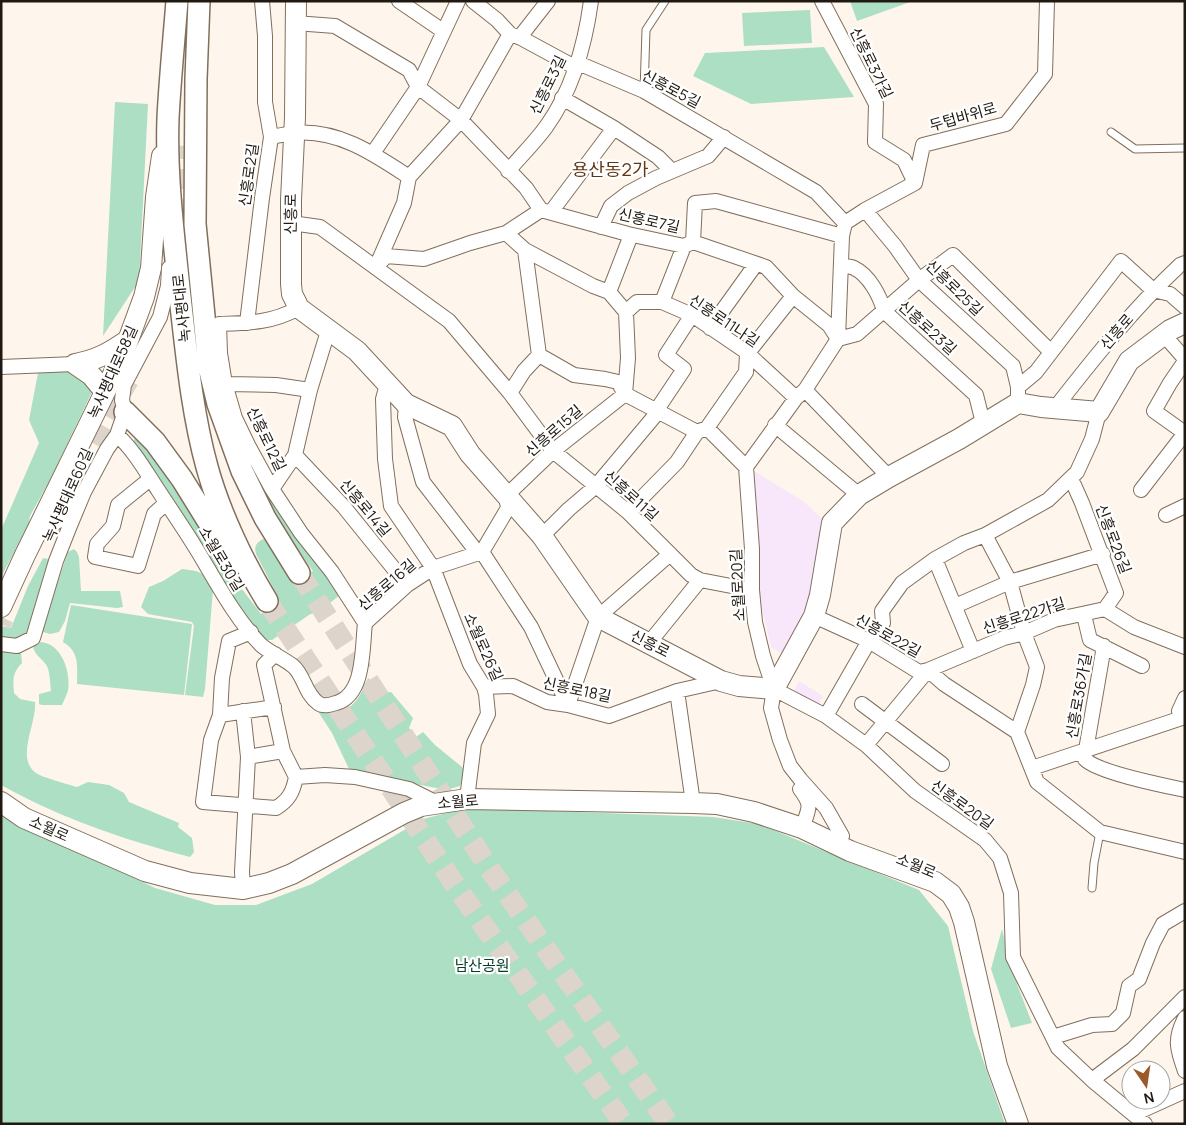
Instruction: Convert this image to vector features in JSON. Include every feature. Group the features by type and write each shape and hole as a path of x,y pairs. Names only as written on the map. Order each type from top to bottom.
{"main road":[{"name":"녹사평대로","path":"177,1 178,116 170,204 186,350 207,466 224,514 253,578 267,601"},
{"name":"녹사평대로","path":"197,1 195,224 209,367 218,404 242,471 264,494 265,518 299,573"},
{"name":"녹사평대로58길","path":"2,613 29,546 105,392 128,340 144,297 151,268 156,197 178,116 197,1"},
{"name":"신흥로","path":"296,1 291,284 292,294 299,308 357,351 406,404 452,426 470,454 542,536 598,617 720,681 739,686 774,689"},
{"name":"신흥로","path":"1099,412 1129,361 1164,335 1185,323"},
{"path":"75,364 101,357 128,340"},
{"path":"75,364 91,375 105,392"},
{"path":"774,689 814,616 820,595 832,523 858,496 959,439 983,423 1018,395 1055,408 1099,412"},
{"path":"125,412 155,442 182,479 239,572 253,578"},
{"name":"녹사평대로58길","path":"2,613 54,524 93,443"},
{"path":"224,514 231,517 245,516 252,513 264,494"},
{"name":"소월로","path":"1,802 24,818 145,871 190,883 243,889 269,883 292,874 404,813 421,806 467,799 693,803 719,800 748,805 842,836 947,878 959,891 968,908 1001,1063 1024,1124"},
{"name":"소월로","path":"803,824 850,851 935,882 951,894 959,907 964,922 997,1066 1018,1124"}],"street":[{"name":"신흥로2길","path":"247,323 271,137 265,102 265,36 262,1"},
{"path":"399,1 443,31"},
{"path":"373,153 418,87 458,1"},
{"path":"376,267 404,203 409,176 461,120 516,36 523,34 548,1"},
{"name":"신흥로3길","path":"508,170 546,126 562,98 578,63 591,1"},
{"name":"신흥로3가길","path":"822,1 876,104 875,142 904,160 915,183"},
{"name":"두텁바위로","path":"915,183 923,146 1006,124 1045,74 1046,1"},
{"name":"신흥로5길","path":"476,2 516,36 569,64 578,63 643,90 724,136 816,192 844,230"},
{"path":"295,23 335,26 409,70 418,87 461,120 546,211"},
{"path":"562,98 614,128 658,157 672,171"},
{"path":"376,267 386,256 424,259 506,233 546,211 614,128"},
{"path":"271,137 295,133 321,134 345,140 373,153 409,176"},
{"path":"601,227 611,206 628,193 708,156 724,136"},
{"path":"539,355 574,375 618,382 625,394 657,412 702,430 746,467 775,425 801,394 838,339 844,230 865,210 915,183"},
{"path":"662,302 688,244 695,203 716,201 844,230"},
{"name":"신흥로25길","path":"865,210 895,246 919,280 1013,366 1018,395"},
{"name":"신흥로7길","path":"546,211 631,235 688,244 766,267 793,296 829,325 838,339"},
{"name":"신흥로11길","path":"291,223 320,228 449,321 510,393 553,451 628,512 691,575 700,580 752,590"},
{"name":"녹사평대로60길","path":"1,644 17,646 33,638 56,561 84,492 107,449 117,435 125,412 122,400 124,386 160,317 168,286 172,224"},
{"path":"506,233 525,250 593,286 609,292 626,312 628,358 625,394"},
{"path":"609,292 631,235"},
{"path":"525,250 539,355"},
{"path":"838,339 857,334 919,280 953,255 1051,352"},
{"path":"1018,395 1121,260 1153,290 1170,294 1185,308"},
{"name":"신흥로","path":"1055,408 1153,290 1180,265 1185,263"},
{"path":"710,328 756,264"},
{"name":"신흥로23길","path":"841,266 853,267 865,276 880,298 884,311 976,395 983,423"},
{"path":"628,512 677,462 702,430 746,372 747,354 793,296"},
{"name":"신흥로11나길","path":"626,312 637,302 662,302 692,315 801,394"},
{"name":"신흥로12길","path":"299,308 282,317 247,323 219,324 220,353 225,384 235,418 264,494 301,533 332,572 365,623"},
{"path":"542,536 596,486 657,412 684,369 666,355 692,315"},
{"path":"264,494 295,455 310,390 328,331"},
{"path":"1142,490 1185,433 1154,411 1185,360 1164,335"},
{"path":"510,393 524,371 539,355"},
{"path":"1,367 75,364"},
{"path":"225,384 276,385 310,390"},
{"path":"387,384 382,399 385,459 391,506 433,568"},
{"name":"신흥로15길","path":"506,496 553,451 625,394"},
{"path":"801,394 889,477"},
{"path":"406,404 405,417 423,482 479,552 531,627 568,705"},
{"path":"826,716 869,642 883,623 882,611 902,583 964,542 984,535 1048,500 1077,472 1092,439 1099,412"},
{"path":"775,425 858,496"},
{"path":"54,524 62,519 102,444 117,435"},
{"name":"소월로30길","path":"117,435 125,442 186,532 231,606 262,646 275,654"},
{"name":"신흥로14길","path":"295,455 344,507 407,585"},
{"name":"소월로20길","path":"746,467 755,622 763,656 774,689 771,708 790,766 826,808 842,836"},
{"path":"150,479 118,505 112,526 97,544 95,557 138,566 154,514 166,503"},
{"name":"신흥로26길","path":"1069,480 1074,485 1082,503 1116,593 1106,609"},
{"path":"479,552 508,508 506,496"},
{"path":"1166,515 1185,506"},
{"path":"984,535 1010,582 1024,633 1037,668 1018,732 1037,782 1100,832 1185,852"},
{"name":"신흥로16길","path":"275,654 294,666 312,698 319,705 326,706 339,702 350,695 358,680 365,623 407,585 433,568 479,552"},
{"path":"568,705 598,617 670,554"},
{"path":"955,606 1010,582 1102,554"},
{"path":"936,559 973,651"},
{"name":"소월로26길","path":"433,568 470,664 484,687 486,694 488,714 474,743 467,799"},
{"path":"649,643 700,580"},
{"path":"1106,609 1134,627 1185,647"},
{"name":"신흥로22가길","path":"928,670 1004,638 1024,633 1054,620 1106,609"},
{"name":"신흥로36가길","path":"1084,614 1090,640 1142,666"},
{"name":"신흥로22길","path":"814,616 869,642 919,672 928,670 944,684 1018,732"},
{"path":"251,632 230,640 222,678 220,715 211,740 203,802 276,808 285,802 293,791 296,777 283,751 264,665 275,654"},
{"name":"신흥로36가길","path":"1084,751 1104,646"},
{"path":"866,745 928,670"},
{"name":"신흥로18길","path":"484,687 513,686 547,702 568,705 609,716 677,692 720,681"},
{"name":"신흥로20길","path":"774,689 826,716 866,745 915,791 985,840 1000,858 1011,892 1013,957 1058,1048 1092,1080 1145,1124"},
{"path":"677,692 693,803"},
{"path":"1183,718 1179,711 1185,698"},
{"path":"862,704 942,764"},
{"path":"220,715 274,707"},
{"path":"243,711 248,756 242,872 243,889"},
{"name":"신흥로36가길","path":"1032,768 1183,718"},
{"path":"248,756 283,751"},
{"path":"1084,751 1086,759 1097,766 1138,779 1185,790"},
{"path":"790,766 795,782 809,801 810,808 803,824"},
{"path":"296,777 325,775 355,777 409,789 437,804"},
{"path":"1053,1037 1092,1025 1112,1024 1123,1013 1129,986 1139,979 1153,943 1163,924 1185,911"},
{"path":"1092,1080 1132,1049 1185,998"},
{"path":"1185,1018 1178,1032 1177,1050 1185,1070"},
{"path":"1134,1114 1185,1091"}],"lane":[{"path":"643,90 646,30 665,1"},
{"path":"1111,132 1135,149 1185,148"},
{"path":"1092,888 1094,863 1100,832"}],"shaded area":[{"path":"754,471 803,501 828,524 817,597 790,654 779,652 771,647 760,601"},
{"path":"799,681 823,696 816,708 792,694"}],"green space":[{"path":"850,1 913,1 857,21"},
{"path":"810,10 812,43 744,46 742,13"},
{"path":"824,47 854,97 751,104 693,76 705,53"},
{"path":"115,102 148,104 139,281 103,336"},
{"path":"73,369 93,382 91,394 51,478 30,516 28,527 1,577 1,530 39,443 29,420 38,373"},
{"path":"136,437 161,462 220,560 261,614 279,599 256,554 255,547 259,542 263,539 269,540 295,580 313,571 272,514 240,446 341,594 325,607 309,615 272,640 264,640 232,596 133,444"},
{"path":"74,549 79,557 81,591 120,591 123,607 70,603 65,621 59,632 50,634 43,632 42,628 68,552"},
{"path":"43,558 48,559 51,563 25,646 21,653 22,663 16,670 13,680 14,693 20,699 35,702 27,749 27,759 30,767 40,775 77,787 88,782 109,785 124,793 129,802 179,823 178,827 192,838 194,852 190,857 93,827 46,808 1,785 1,626 11,628 28,586"},
{"path":"182,569 202,573 211,583 213,589 203,697 185,695 194,626 192,622 148,614 141,607 149,587"},
{"path":"71,605 192,624 184,695 77,684 75,655 63,642"},
{"path":"39,642 47,643 59,652 66,666 69,682 62,705 39,704 39,694 51,691 47,666 33,646"},
{"path":"368,678 382,693 391,692 413,718 409,728 416,737 423,732 435,745 462,767 465,771 460,786 450,789 436,788 350,771 332,733 317,710 337,711 350,706 359,696"},
{"name":"남산공원","path":"1,806 25,823 155,888 215,905 256,905 312,884 423,819 467,808 713,817 759,824 919,890 948,926 973,1031 1005,1124 1,1124"},
{"path":"1002,929 1012,971 1032,1023 1011,1028 991,969"}],"tunnel":[{"path":"182,249 186,146"},
{"path":"93,443 129,380"},
{"path":"299,573 489,868 669,1124"},
{"path":"267,601 457,888 624,1124"},
{"path":"1,624 4,618"}],"district":[{"name":"용산동2가","path":"610,170"}]}
